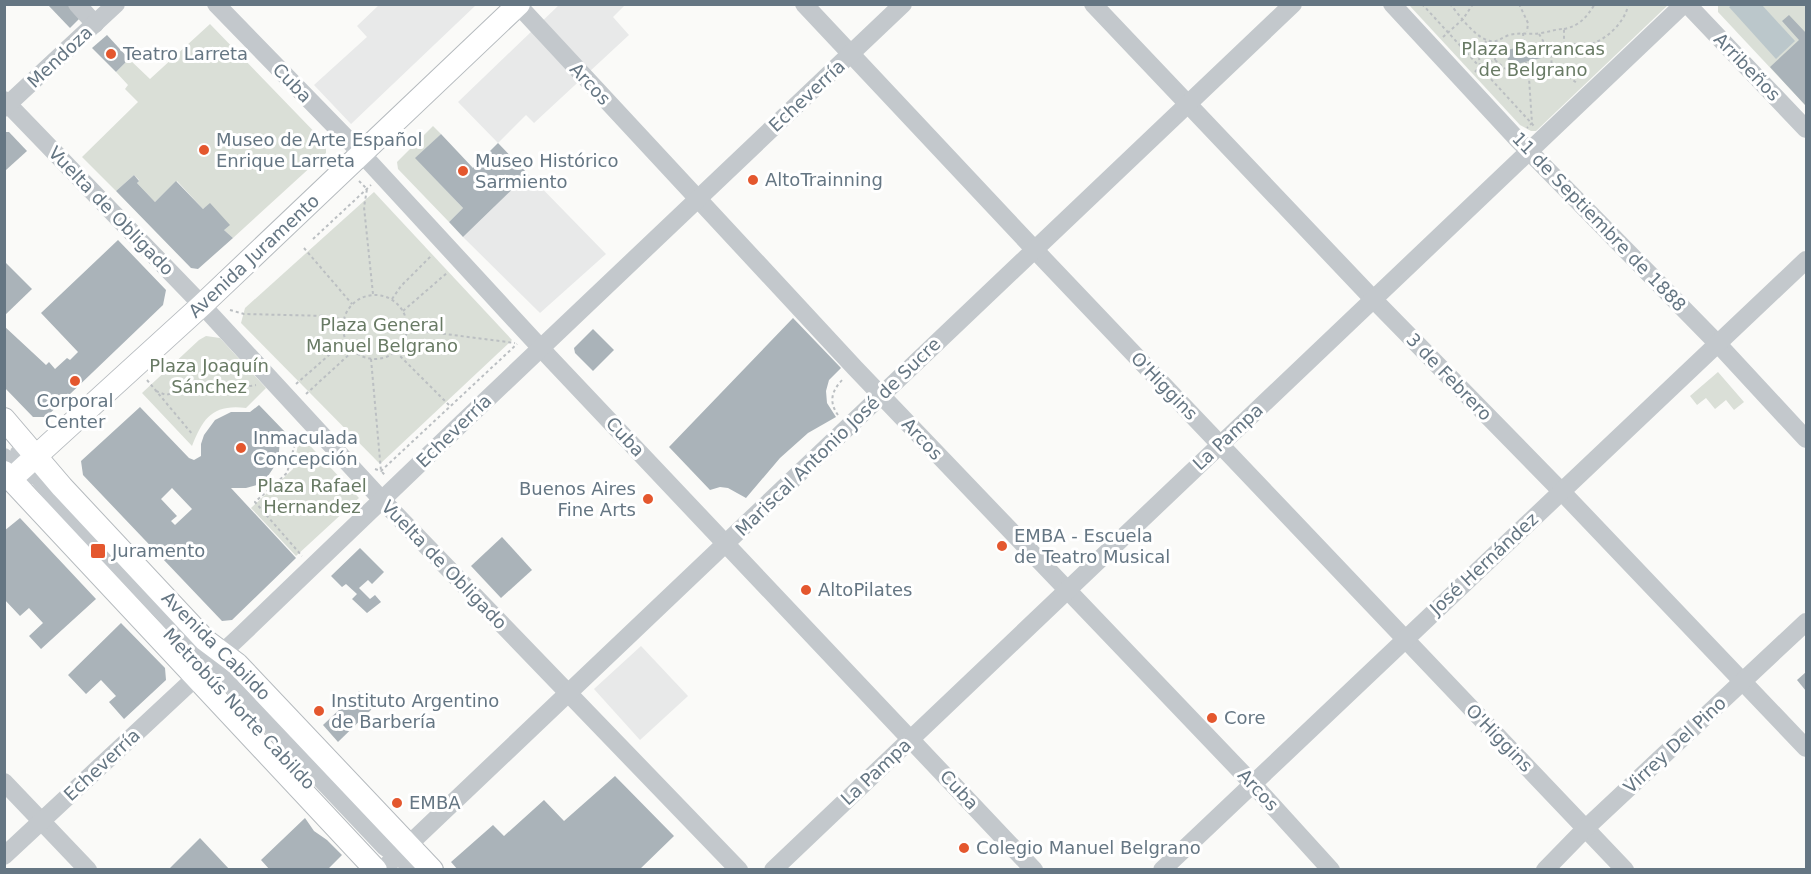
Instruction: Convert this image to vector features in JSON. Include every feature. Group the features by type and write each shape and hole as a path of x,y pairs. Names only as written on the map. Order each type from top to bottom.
{"main road":[{"name":"Avenida Juramento","path":"15,469 135,367 518,5"},
{"name":"Avenida Cabildo","path":"4,419 15,469 207,661 393,862 432,870"},
{"name":"Avenida Cabildo","path":"15,469 62,487 207,661 237,664 393,862"}],"street":[{"path":"77,4 95,24"},
{"name":"Mendoza","path":"6,104 116,4"},
{"name":"Cuba","path":"216,4 354,161 541,348 1034,870"},
{"name":"O'Higgins","path":"804,4 1625,870"},
{"name":"Echeverría","path":"4,856 207,661 312,567 903,4"},
{"name":"3 de Febrero","path":"1093,4 1374,300 1562,492 1806,748"},
{"name":"Mariscal Antonio José de Sucre","path":"393,862 1293,4"},
{"name":"11 de Septiembre de 1888","path":"1392,4 1523,145 1718,344 1806,439"},
{"name":"La Pampa","path":"773,870 1374,300 1523,145 1545,137 1685,4"},
{"name":"Arribeños","path":"1685,4 1806,129"},
{"name":"Arcos","path":"518,5 855,368 1252,783 1331,870"},
{"name":"Vuelta de Obligado","path":"6,104 389,494 568,694 739,870"},
{"name":"José Hernández","path":"1162,870 1806,260"},
{"path":"4,435 15,469"},
{"name":"Virrey Del Pino","path":"1545,870 1586,828 1806,622"},
{"path":"4,782 88,870"},
{"path":"393,862 417,870"}],"path":[{"path":"1422,4 1545,137"},
{"path":"1450,4 1486,40 1496,42 1507,36 1527,32 1539,34 1576,26 1588,16 1595,4"},
{"path":"1444,36 1463,19 1473,4"},
{"path":"1519,4 1527,23 1527,32"},
{"path":"1551,54 1564,44 1591,44 1605,37 1620,22 1628,10 1628,4"},
{"path":"1564,29 1564,44"},
{"path":"1523,33 1524,45"},
{"path":"1539,34 1551,54 1552,71"},
{"path":"1478,70 1479,57 1486,40"},
{"path":"1495,60 1496,42"},
{"path":"1480,66 1495,60"},
{"path":"1495,60 1521,78 1552,71 1565,74 1575,82"},
{"path":"1523,145 1532,123 1526,62"},
{"path":"354,161 367,189 364,207 373,295"},
{"path":"313,239 367,189 378,190"},
{"path":"304,248 352,304"},
{"path":"392,299 401,286 436,252"},
{"path":"403,311 452,268"},
{"path":"373,295 392,299 403,311 407,321 404,342 396,352 380,359 361,357 345,341 342,331 343,320 352,304 363,297 373,295"},
{"path":"228,309 244,314 329,316 343,320"},
{"path":"407,331 517,344"},
{"path":"514,338 519,351"},
{"path":"293,385 345,341"},
{"path":"381,471 517,344"},
{"path":"304,396 353,351"},
{"path":"396,352 450,406"},
{"path":"371,359 381,471 389,494"},
{"path":"135,367 193,435"},
{"path":"850,427 836,412 832,397 835,388 855,368"},
{"path":"156,391 166,394 200,385 225,383 244,387 256,385"},
{"path":"827,397 832,397"},
{"path":"298,430 287,473 255,502 312,567"},
{"path":"372,468 381,471"}],"shaded area":[{"path":"379,5 476,5 351,124 314,85 367,37 357,26"},
{"path":"559,5 625,5 613,17 629,35 534,123 526,115 498,143 458,102"},
{"path":"1732,5 1762,5 1795,41 1776,59 1729,7"},
{"path":"528,174 606,254 540,313 463,237"},
{"path":"641,646 688,696 640,740 594,689"}],"green space":[{"name":"Plaza Barrancas de Belgrano","path":"1409,5 1668,5 1536,131 1531,131 1520,125"},
{"path":"1718,5 1806,5 1806,106 1718,12"},
{"path":"210,24 326,144 326,153 233,238 224,230 210,204 203,209 177,181 155,202 137,183 139,180 134,175 116,191 82,157 138,102 125,89 128,85 116,72 129,59 150,79"},
{"path":"433,126 441,134 416,158 463,208 449,222 398,169 397,162"},
{"name":"Plaza General Manuel Belgrano","path":"374,192 512,340 380,464 241,323 245,308"},
{"name":"Plaza Joaquín Sánchez","path":"206,336 220,338 266,388 246,408 225,408 211,415 200,428 192,446 142,393"},
{"path":"1718,372 1744,402 1734,410 1726,400 1715,409 1706,398 1697,405 1690,396"},
{"name":"Plaza Rafael Hernandez","path":"300,435 359,498 296,556 251,508 293,469"}],"building":[{"path":"48,5 71,5 82,16 70,28"},
{"path":"1789,15 1806,33 1806,106 1770,67 1799,40 1782,21"},
{"name":"Teatro Larreta","path":"107,35 129,59 116,72 92,48"},
{"path":"1533,44 1533,47 1539,46 1541,58 1517,64 1516,61 1508,62 1507,50"},
{"path":"4,132 9,132 27,151 6,170 4,169"},
{"path":"441,134 473,168 498,143 528,174 463,237 449,222 463,208 415,158"},
{"path":"134,175 139,181 137,183 155,202 176,181 203,209 210,203 230,225 224,230 233,238 198,269 191,268 116,191"},
{"path":"118,240 166,290 163,305 46,417 33,417 4,387 4,326 46,365 49,362 55,369 67,358 70,360 78,352 41,313"},
{"path":"4,261 32,289 4,316"},
{"path":"793,318 841,368 829,380 826,391 827,403 836,417 808,433 780,458 746,498 728,488 720,487 710,490 669,447"},
{"path":"593,329 614,350 593,371 575,353 574,348"},
{"path":"259,405 287,434 280,441 278,461 266,479 246,488 231,488 296,558 232,620 222,621 83,475 81,461 140,407 189,458 194,460 201,456 204,435 215,420 231,412 250,412","holes":["172,488 192,509 175,525 171,521 177,516 161,499"]},
{"path":"20,518 96,599 41,649 29,636 43,623 29,608 20,616 4,599 4,531"},
{"path":"502,537 532,570 501,598 471,566"},
{"path":"360,548 384,572 372,584 368,580 359,588 370,599 375,595 381,602 367,613 352,599 357,594 346,584 342,587 331,576"},
{"path":"121,623 165,668 166,680 124,719 109,702 116,696 101,680 86,694 68,675"},
{"path":"1806,672 1806,691 1797,680"},
{"path":"359,691 375,706 338,742 323,725"},
{"path":"615,776 674,836 639,870 458,870 451,862 493,825 504,836 544,800 564,821"},
{"path":"305,818 314,831 342,855 327,870 270,870 261,860"},
{"path":"200,838 230,870 168,870"}],"place":[{"name":"Teatro Larreta","path":"111,54"},
{"name":"Museo de Arte Español Enrique Larreta","path":"204,150"},
{"name":"Museo Histórico Sarmiento","path":"463,171"},
{"name":"AltoTrainning","path":"753,180"},
{"name":"Corporal Center","path":"75,381"},
{"name":"Inmaculada Concepción","path":"241,448"},
{"name":"Buenos Aires Fine Arts","path":"648,499"},
{"name":"EMBA - Escuela de Teatro Musical","path":"1002,546"},
{"name":"Juramento","path":"98,551"},
{"name":"AltoPilates","path":"806,590"},
{"name":"Instituto Argentino de Barbería","path":"319,711"},
{"name":"Core","path":"1212,718"},
{"name":"EMBA","path":"397,803"},
{"name":"Colegio Manuel Belgrano","path":"964,848"}]}
